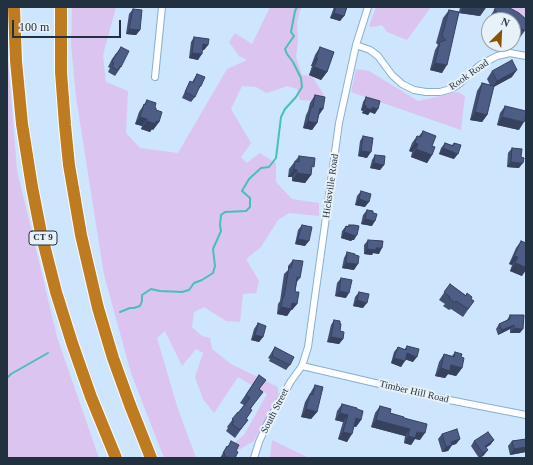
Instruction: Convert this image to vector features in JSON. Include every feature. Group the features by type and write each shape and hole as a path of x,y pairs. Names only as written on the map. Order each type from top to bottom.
{"highway":[{"name":"CT 9","path":"14,7 16,61 22,124 41,233 56,292 72,343 94,404 116,458"},
{"path":"61,7 61,72 65,125 70,171 81,235 98,308 113,358 130,405 152,458"}],"street":[{"path":"155,77 162,7"},
{"name":"Hicksville Road","path":"302,366 308,347 339,123 356,46 368,7"},
{"name":"Rook Road","path":"356,46 370,50 378,56 392,75 402,84 414,90 426,92 440,92 451,89 459,84 480,65 497,56 510,54 526,56"},
{"name":"Timber Hill Road","path":"302,366 444,399 526,415"},
{"name":"South Street","path":"254,458 264,430 275,408 302,366"}],"shaded area":[{"path":"72,7 116,7 103,55 106,82 128,91 126,133 140,148 178,153 227,69 247,60 239,56 229,42 235,33 252,44 270,7 303,7 300,10 297,23 298,41 296,57 302,75 312,76 324,95 318,101 300,100 297,89 287,86 267,93 256,87 242,86 231,109 251,143 241,157 247,163 260,153 276,163 276,182 292,199 319,203 319,216 289,213 278,220 261,247 246,259 259,281 256,293 243,294 240,322 226,321 204,307 194,312 192,327 202,336 210,338 212,349 231,364 278,387 278,397 254,441 237,451 233,444 244,435 267,394 238,377 214,413 203,399 195,377 203,353 196,349 182,366 165,331 157,338 177,406 196,458 164,458 131,373 104,275 76,97 71,45"},
{"path":"376,7 431,7 407,40 387,32 382,25 372,27 369,26"},
{"path":"505,7 526,7 526,17 521,15 521,12 512,12"},
{"path":"7,47 17,170 57,337 99,458 7,458"},
{"path":"356,69 369,71 418,101 458,92 465,96 461,130 351,92"},
{"path":"272,440 309,458 270,458"}],"building":[{"path":"336,7 347,7 344,16 334,13"},
{"path":"473,7 485,7 485,9"},
{"path":"496,7 508,7 517,12 497,12 494,10"},
{"path":"133,9 142,10 140,30 129,29"},
{"path":"449,10 459,12 447,65 435,63 440,42 446,40 442,36"},
{"path":"521,15 526,19 525,31 521,28"},
{"path":"194,37 209,39 208,45 203,44 202,54 192,53"},
{"path":"121,47 129,51 118,70 112,67 114,63 112,62"},
{"path":"320,47 334,52 327,72 314,67 318,58 316,58"},
{"path":"512,60 517,70 497,81 492,71"},
{"path":"197,74 205,77 195,97 185,92 190,81 193,83"},
{"path":"482,83 494,86 487,115 475,112"},
{"path":"315,95 325,97 323,109 320,108 317,123 308,121"},
{"path":"366,97 380,101 378,109 372,107 372,110 366,108 364,105"},
{"path":"147,100 156,103 156,110 162,112 159,122 156,121 156,124 140,117 144,104 145,105"},
{"path":"505,106 526,111 524,122 502,117"},
{"path":"423,131 436,136 432,146 435,147 432,155 416,149 418,144 415,143 417,136 421,137"},
{"path":"363,136 373,138 371,152 361,151"},
{"path":"445,143 453,146 454,143 461,145 458,154 443,148"},
{"path":"512,148 522,149 521,157 524,158 523,163 511,162"},
{"path":"375,155 385,156 384,165 374,163"},
{"path":"299,156 315,158 311,175 297,173 297,170 294,169 295,161 299,162"},
{"path":"361,191 371,194 369,202 359,199"},
{"path":"367,210 373,211 373,213 377,214 375,221 365,219"},
{"path":"302,225 312,227 309,241 298,239"},
{"path":"349,225 359,226 357,235 355,236 344,232 346,226 349,227"},
{"path":"368,240 383,241 382,248 376,248 376,250 367,249"},
{"path":"521,241 526,243 526,267 515,263 518,257 514,256"},
{"path":"347,252 359,256 358,264 346,263"},
{"path":"293,260 303,261 300,278 297,277 295,292 299,292 297,304 292,303 291,309 281,307 289,267 291,268"},
{"path":"341,278 352,280 349,293 339,291"},
{"path":"450,284 466,296 467,293 472,297 471,299 474,301 468,309 456,301 455,303 444,292"},
{"path":"359,292 369,294 367,303 357,300"},
{"path":"510,315 524,315 523,329 514,328 514,325 502,330 499,324 510,319"},
{"path":"334,320 340,321 340,331 344,332 343,339 331,337"},
{"path":"258,323 266,326 263,337 255,335"},
{"path":"407,346 419,349 417,357 407,353 405,361 394,358 398,347 406,350"},
{"path":"275,347 294,357 290,365 272,356"},
{"path":"455,352 462,354 461,357 464,358 462,368 451,365 450,371 441,368 444,354 454,357"},
{"path":"259,375 266,380 259,389 263,392 250,409 252,410 246,419 248,420 240,430 232,424 234,421 232,419 250,398 246,395"},
{"path":"315,385 323,387 317,412 306,409 310,394 313,395"},
{"path":"342,404 363,411 361,420 356,418 352,434 343,432 348,415 340,413"},
{"path":"380,406 391,409 390,413 427,424 425,433 417,432 415,438 408,436 410,429 376,420"},
{"path":"457,429 460,439 451,442 452,445 446,447 442,434"},
{"path":"488,432 494,440 485,446 488,450 483,453 474,441"},
{"path":"526,439 526,447 514,449 512,441"},
{"path":"231,441 239,445 236,451 238,452 235,458 227,458 224,455 225,453 223,453"}],"waterway":[{"path":"120,312 140,306 142,295 151,289 182,292 189,290 194,283 213,273 215,266 213,249 221,231 221,215 225,212 246,211 250,207 250,198 242,191 249,179 261,168 269,167 276,158 281,117 285,109 296,97 302,87 301,78 285,49 294,36 291,32 297,7"},
{"path":"7,378 11,374 48,353"}]}
